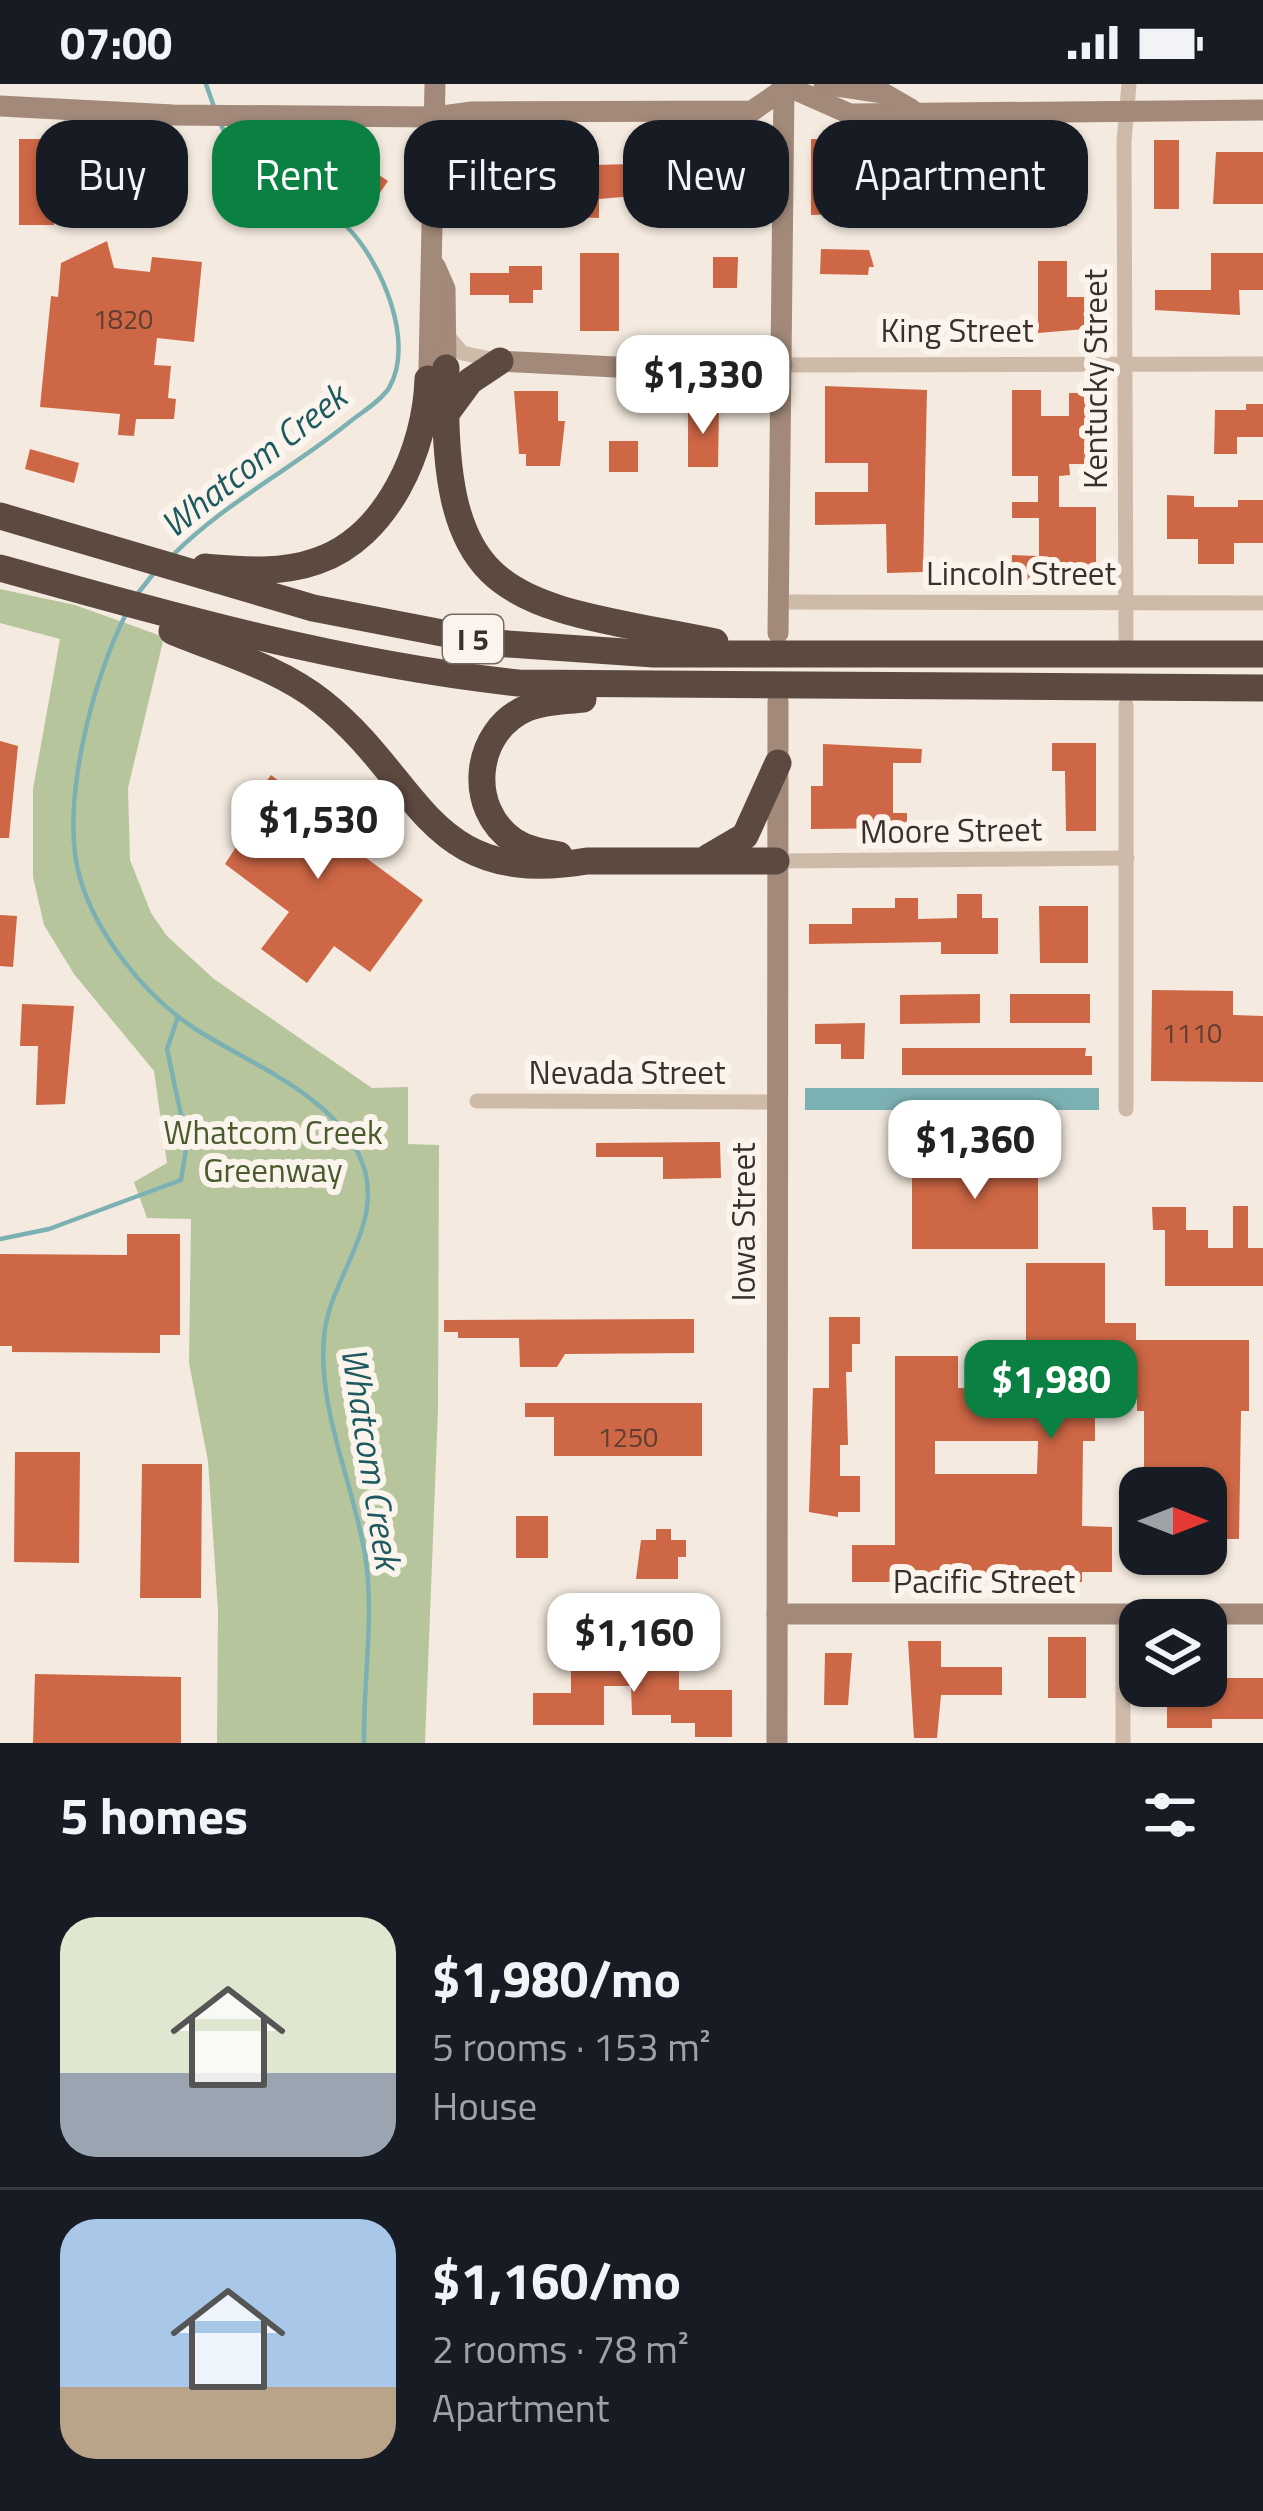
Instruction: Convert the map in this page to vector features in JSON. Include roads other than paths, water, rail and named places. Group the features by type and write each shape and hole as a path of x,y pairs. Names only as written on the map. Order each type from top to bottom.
{"highway":[{"path":"445,415 470,382 500,362"},
{"path":"437,368 455,513 490,572 511,589 572,616 729,649 772,643 826,653 1263,654"},
{"path":"0,516 157,563 227,576 315,562 353,542 374,523 412,457 437,368"},
{"path":"0,568 228,643 319,699 368,742 418,812 467,849 526,866 587,861 776,861"},
{"name":"I 5","path":"227,576 494,643 654,654 729,649"},
{"name":"I 5","path":"228,643 518,683 717,688 1263,688"},
{"path":"587,861 534,850 496,824 481,782 492,737 527,708 549,703 717,688"},
{"path":"699,860 743,838 778,764"}],"main road":[{"path":"436,84 435,266 428,289 437,368"},
{"path":"824,84 884,93 911,110"},
{"path":"0,106 173,115 436,117 484,112 752,110 785,85"},
{"path":"785,85 850,114 1263,110"},
{"path":"772,643 778,602 785,85"},
{"path":"435,266 446,289 446,333 437,368"},
{"name":"King Street","path":"500,362 636,368 782,365"},
{"name":"Iowa Street","path":"777,1743 778,701"},
{"name":"Pacific Street","path":"777,1614 1119,1614"},
{"name":"Pacific Street","path":"1227,1614 1263,1614"}],"street":[{"name":"Kentucky Street","path":"1126,638 1129,84"},
{"name":"King Street","path":"446,333 462,353 500,362"},
{"name":"King Street","path":"782,365 1263,364"},
{"name":"Lincoln Street","path":"778,602 1263,603"},
{"path":"1126,705 1126,1109"},
{"name":"Moore Street","path":"776,861 1127,858"},
{"name":"Nevada Street","path":"477,1101 776,1102"},
{"path":"1123,1707 1123,1743"}],"water":[{"path":"805,1088 1099,1088 1099,1110 805,1110"}],"waterway":[{"name":"Whatcom Creek","path":"206,84 214,107"},
{"name":"Whatcom Creek","path":"171,557 212,520 325,441 389,388 399,348 397,326 372,260 348,228"},
{"name":"Whatcom Creek","path":"135,597 154,573"},
{"name":"Whatcom Creek","path":"127,612 102,671 77,779 75,849 87,899 110,942 158,999 194,1028 317,1104 354,1145 365,1171 366,1214 328,1316 323,1365 366,1561 364,1743"},
{"path":"0,1239 49,1229 181,1180 187,1143 167,1049 178,1017"}],"park label":[{"name":"Whatcom Creek Greenway","path":"273,1151"}]}
